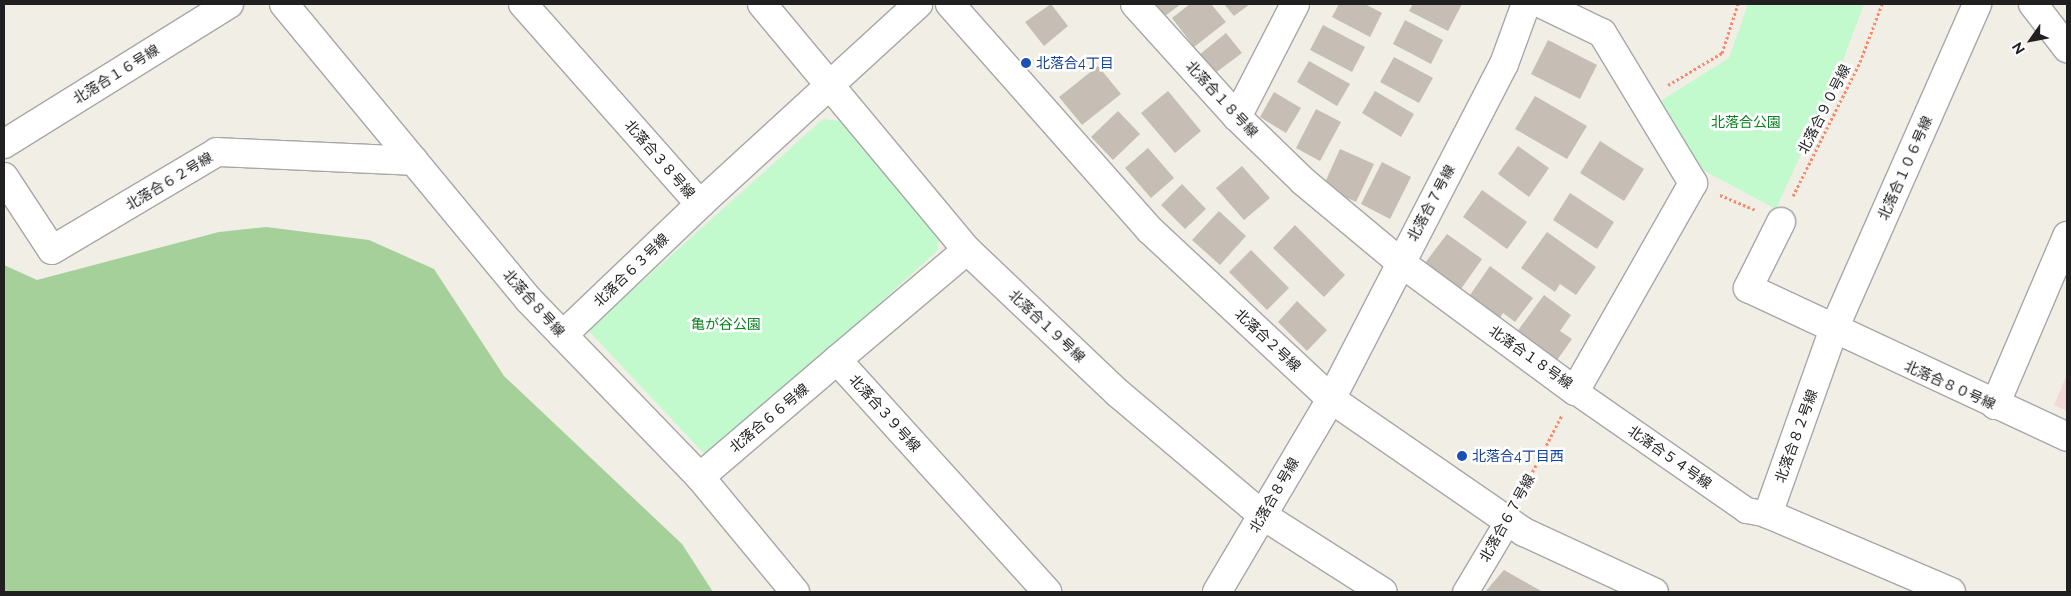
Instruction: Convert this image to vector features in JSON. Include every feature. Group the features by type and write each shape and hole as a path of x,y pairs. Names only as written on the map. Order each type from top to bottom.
{"street":[{"name":"北落合１６号線","path":"4,144 229,4"},
{"name":"北落合８号線","path":"284,4 414,161 563,335 700,477 791,590"},
{"name":"北落合３８号線","path":"523,4 700,204 828,83 918,4"},
{"name":"北落合１９号線","path":"762,4 967,250 1119,394 1262,515 1383,592"},
{"name":"北落合２号線","path":"950,4 1150,230 1331,399 1508,520 1654,592"},
{"name":"北落合１８号線","path":"1135,4 1236,117 1304,182 1400,262 1575,390 1693,183"},
{"path":"1236,117 1295,4"},
{"name":"北落合７号線","path":"1331,399 1400,262 1504,64 1526,4"},
{"path":"1542,4 1602,33 1693,183"},
{"name":"北落合１０６号線","path":"1833,331 1977,4"},
{"path":"2033,4 2067,48"},
{"name":"北落合６２号線","path":"4,177 52,250 217,152 414,161"},
{"name":"北落合６３号線","path":"563,335 700,204"},
{"path":"1781,222 1748,288 1833,331"},
{"path":"1995,405 2067,236"},
{"path":"837,360 967,250"},
{"name":"北落合８０号線","path":"1833,331 2067,437"},
{"name":"北落合８２号線","path":"1768,514 1833,331"},
{"name":"北落合６６号線","path":"700,477 837,360"},
{"name":"北落合３９号線","path":"837,360 1047,592"},
{"name":"北落合５４号線","path":"1575,390 1746,510 1768,514"},
{"name":"北落合８号線","path":"1217,592 1331,399"},
{"path":"1768,514 1947,591"},
{"name":"北落合６７号線","path":"1465,592 1508,520"}],"path":[{"path":"1642,101 1722,53 1738,4"},
{"name":"北落合９０号線","path":"1781,222 1860,62 1882,4"},
{"path":"1693,183 1781,222"},
{"name":"北落合６７号線","path":"1508,520 1575,390"}],"shaded area":[{"path":"2067,374 2067,411 2054,405"}],"green space":[{"name":"北落合公園","path":"1748,4 1864,4 1839,71 1776,209 1697,167 1654,105 1729,58"},
{"name":"亀が谷公園","path":"823,119 849,122 940,232 937,251 709,459 588,330"},
{"path":"266,227 369,240 434,269 504,376 682,544 713,592 4,592 4,265 37,280 219,232"}],"building":[{"path":"1051,4 1068,26 1044,46 1025,22"},
{"path":"1156,4 1181,4 1165,16"},
{"path":"1190,4 1211,4 1226,22 1194,47 1172,18"},
{"path":"1224,4 1250,4 1234,16"},
{"path":"1339,4 1365,4 1382,13 1370,37 1332,17"},
{"path":"1413,4 1462,4 1448,31 1409,11"},
{"path":"1405,20 1443,40 1431,64 1393,44"},
{"path":"1323,25 1365,47 1352,72 1310,50"},
{"path":"1226,33 1242,53 1214,74 1199,55"},
{"path":"1548,40 1597,65 1580,99 1531,74"},
{"path":"1394,57 1433,78 1419,103 1380,82"},
{"path":"1309,61 1350,84 1337,106 1297,82"},
{"path":"1098,66 1121,94 1082,125 1059,97"},
{"path":"1168,91 1201,131 1175,153 1141,113"},
{"path":"1375,91 1414,114 1401,137 1362,113"},
{"path":"1274,92 1301,108 1286,133 1260,117"},
{"path":"1535,96 1587,126 1567,159 1515,129"},
{"path":"1316,109 1341,122 1320,161 1296,148"},
{"path":"1118,111 1140,134 1113,160 1091,137"},
{"path":"1600,141 1644,169 1624,201 1580,173"},
{"path":"1518,146 1549,168 1529,197 1498,174"},
{"path":"1148,148 1174,178 1151,198 1125,168"},
{"path":"1340,149 1374,164 1356,202 1323,187"},
{"path":"1382,162 1411,177 1390,219 1361,204"},
{"path":"1242,166 1270,198 1244,220 1216,188"},
{"path":"1182,184 1206,209 1185,229 1161,205"},
{"path":"1482,190 1527,222 1507,249 1463,217"},
{"path":"1570,193 1614,222 1597,249 1553,220"},
{"path":"1219,211 1246,236 1220,265 1192,240"},
{"path":"1295,225 1345,275 1324,297 1273,248"},
{"path":"1547,232 1596,267 1576,295 1560,284 1555,292 1521,268"},
{"path":"1447,234 1482,259 1461,289 1425,263"},
{"path":"1251,250 1289,288 1267,310 1229,272"},
{"path":"1490,266 1533,298 1515,322 1503,313 1500,318 1470,295"},
{"path":"1544,295 1571,315 1560,331 1572,339 1555,363 1516,333"},
{"path":"1297,301 1327,330 1307,351 1278,322"},
{"path":"1504,570 1543,592 1485,592"}],"place":[{"name":"北落合4丁目","path":"1026,63"},
{"name":"北落合4丁目西","path":"1462,456"}]}
